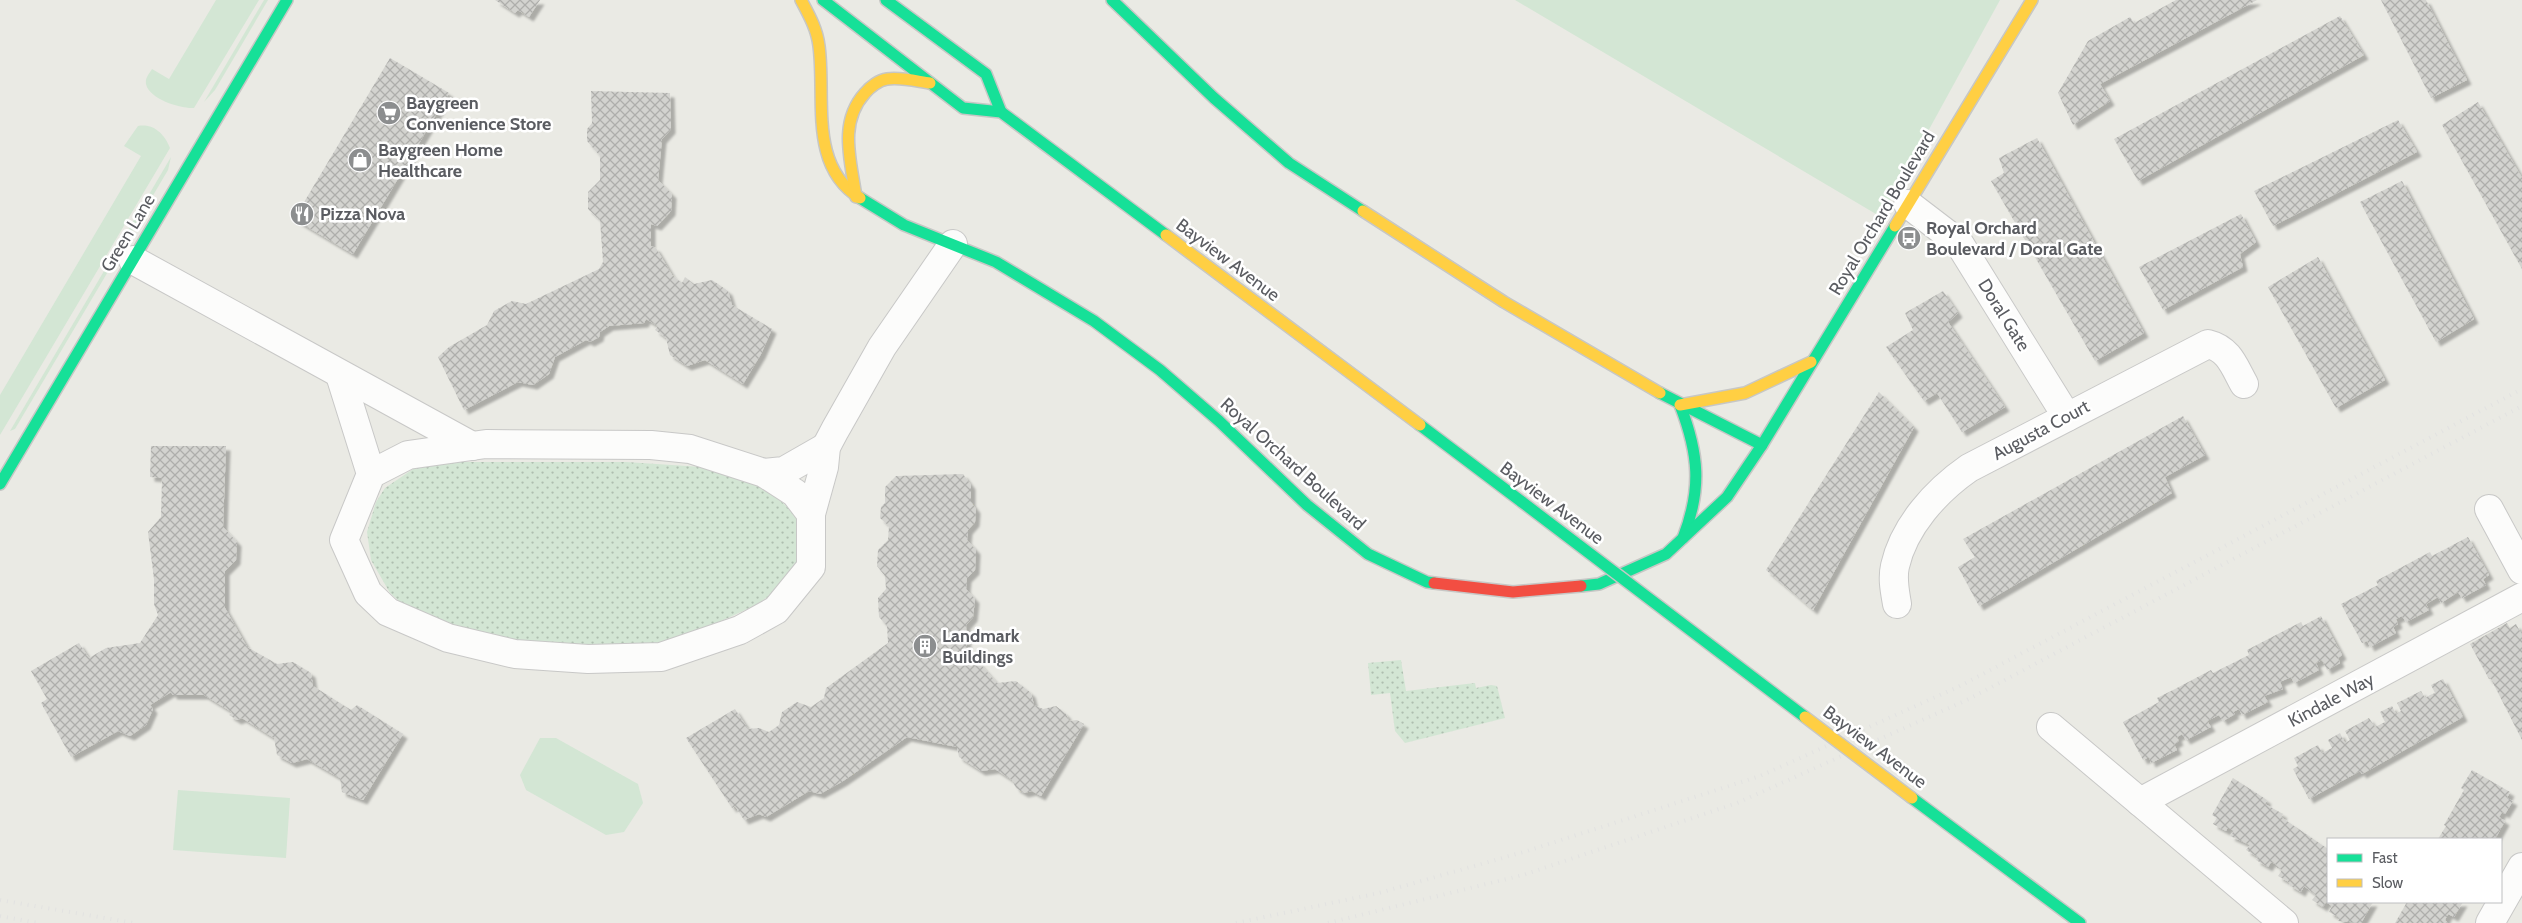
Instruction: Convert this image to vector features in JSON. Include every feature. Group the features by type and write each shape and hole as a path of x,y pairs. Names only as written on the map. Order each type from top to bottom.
{"street":[{"name":"Green Lane","path":"0,484 287,0"},
{"name":"Royal Orchard Boulevard","path":"801,0 808,8 816,30 826,152 837,180 856,197 904,225 996,262 1094,321 1160,370 1219,421 1307,505 1368,554 1427,582 1513,592 1599,584 1666,554 1727,498 1762,445 2032,0"},
{"path":"823,0 964,108 1001,112 986,74 886,0"},
{"path":"1112,0 1207,92 1290,163 1504,302 1680,404 1762,445"},
{"path":"856,197 853,168 847,144 848,126 856,102 871,86 885,79 930,83"},
{"name":"Bayview Avenue","path":"1001,112 2080,923"},
{"name":"Doral Gate","path":"1908,204 1959,243 2067,417"},
{"path":"349,380 371,474 344,540 368,593 388,612 448,638 515,654 588,659 661,657 740,630 776,610 810,567 811,514 824,467 826,447 870,365 952,244"},
{"path":"133,260 472,446"},
{"name":"Augusta Court","path":"1897,604 1894,585 1895,566 1903,545 1926,506 1947,484 1969,468 2208,344 2220,346 2229,356 2244,384"},
{"path":"1680,404 1745,393 1811,362"},
{"path":"1680,404 1693,441 1699,476 1691,520 1680,543"},
{"path":"371,474 408,455 486,444 651,445 690,449 764,473 795,493 811,514"},
{"path":"764,473 784,471 826,447"},
{"path":"2489,509 2522,570"},
{"name":"Kindale Way","path":"2140,802 2522,597"},
{"path":"2051,727 2284,923"},
{"path":"2502,902 2522,867"},
{"path":"2490,923 2501,903"}],"green space":[{"path":"216,0 259,0 194,108 181,107 166,102 148,89 146,80 152,69 169,79"},
{"path":"264,0 268,0 215,90 204,102"},
{"path":"1515,0 2000,0 1881,217"},
{"path":"138,126 154,128 162,135 170,148 0,435 0,395 141,156 124,146"},
{"path":"171,157 168,170 15,429 10,431"},
{"path":"444,462 626,462 702,467 738,476 771,492 797,516 803,538 804,553 793,571 769,596 756,605 717,623 662,642 645,645 577,646 562,643 540,647 521,641 435,624 408,609 390,593 371,560 367,532 376,502 385,488 419,465"},
{"path":"1401,660 1406,691 1475,683 1476,688 1491,685 1497,686 1505,718 1405,743 1395,731 1390,693 1371,695 1368,663"},
{"path":"540,738 556,738 638,784 643,803 624,832 606,835 526,790 520,775"},
{"path":"178,790 290,798 286,858 173,850"}],"building":[{"path":"495,0 540,0 529,17 518,10 515,13"},
{"path":"2176,0 2257,0 2100,84 2110,101 2073,125 2058,93 2088,41 2130,17 2134,23"},
{"path":"2381,0 2426,0 2467,80 2431,98"},
{"path":"2340,16 2364,55 2138,181 2114,139"},
{"path":"390,58 449,93 353,254 294,219"},
{"path":"591,91 670,93 671,129 662,139 658,180 672,194 671,211 657,226 651,224 651,246 656,248 672,275 682,283 685,277 694,284 712,280 728,291 732,305 772,329 761,354 743,384 705,360 687,366 670,355 666,338 655,330 658,326 646,319 644,323 609,326 600,332 599,337 590,342 586,340 555,357 549,374 533,385 518,382 464,410 438,357 449,347 487,325 494,311 512,301 526,304 599,269 603,262 600,220 588,209 588,192 600,180 600,156 587,141 587,129 592,123"},
{"path":"2478,102 2522,178 2522,269 2442,125"},
{"path":"2398,120 2417,152 2273,226 2254,191"},
{"path":"2037,138 2144,333 2095,361 1991,181 2004,173 1999,158"},
{"path":"2402,181 2474,319 2436,342 2360,202"},
{"path":"2241,214 2256,242 2240,254 2243,267 2163,310 2139,267"},
{"path":"2318,257 2385,380 2336,408 2268,287"},
{"path":"1943,291 1958,313 1948,322 2005,407 1962,432 1937,393 1924,401 1886,347 1913,330 1905,313"},
{"path":"1879,392 1914,427 1813,610 1766,570"},
{"path":"2183,416 2205,455 2165,477 2172,493 1979,606 1958,567 1975,557 1963,539"},
{"path":"151,446 226,446 223,527 237,542 236,560 225,571 225,608 247,647 277,664 293,662 311,673 313,686 351,710 357,705 403,734 363,800 342,792 340,778 307,759 292,763 277,755 274,738 242,718 237,720 229,715 232,712 204,695 173,695 171,692 150,705 153,709 146,725 130,736 118,731 71,757 41,703 47,699 31,671 79,643 89,658 106,648 140,643 158,615 154,604 154,579 148,532 161,517 162,478 150,477"},
{"name":"Landmark Buildings","path":"963,474 971,485 971,502 976,509 975,522 968,530 967,540 976,550 975,570 967,578 966,589 975,599 973,617 966,625 967,649 997,683 1016,681 1031,693 1034,705 1043,709 1056,706 1066,714 1069,721 1077,720 1084,724 1041,796 1032,791 1024,793 1016,788 1012,780 995,769 981,771 959,757 957,747 907,737 843,781 820,794 809,791 766,817 759,814 744,820 735,806 732,808 686,738 735,709 748,729 759,728 769,732 779,725 782,712 797,702 811,707 824,698 826,688 888,643 887,626 879,617 878,598 886,589 885,576 877,566 878,550 888,540 889,526 880,518 881,507 885,503 885,487 896,476"},
{"path":"2468,537 2489,575 2483,579 2486,585 2462,598 2458,592 2441,603 2438,597 2426,604 2429,610 2406,622 2402,616 2396,619 2398,624 2393,627 2396,633 2370,647 2367,641 2362,643 2341,604 2378,585 2376,581 2430,552 2432,556"},
{"path":"2321,616 2342,655 2338,658 2340,663 2327,670 2322,660 2316,663 2319,670 2294,683 2291,677 2280,682 2283,689 2264,696 2268,702 2242,715 2239,709 2233,712 2235,714 2223,721 2219,715 2207,721 2211,727 2186,740 2182,734 2177,737 2179,741 2174,744 2177,750 2151,763 2149,757 2143,760 2123,722 2159,702 2157,698 2211,670 2213,673 2249,655 2247,650 2301,622 2303,626"},
{"path":"2507,623 2510,628 2516,624 2522,635 2522,740 2491,679 2489,679 2470,644"},
{"path":"2443,679 2463,717 2362,774 2360,771 2309,799 2293,769 2298,766 2294,758 2318,745 2322,753 2332,748 2328,740 2340,733 2345,743 2350,740 2345,731 2369,718 2375,727 2385,722 2380,712 2392,706 2396,714 2401,711 2397,703 2421,691 2425,698 2435,693 2431,685"},
{"path":"2472,770 2510,792 2507,798 2513,801 2505,814 2502,812 2499,817 2505,821 2496,838 2439,838 2464,790 2461,788"},
{"path":"2233,778 2267,800 2265,804 2283,814 2281,817 2327,848 2327,903 2323,907 2312,900 2316,895 2304,886 2301,892 2289,885 2290,883 2278,876 2282,870 2276,867 2277,865 2271,862 2268,867 2256,860 2258,857 2246,850 2250,845 2230,836 2234,831 2228,827 2226,831 2213,824 2217,818 2212,815"},
{"path":"2328,903 2372,903 2361,923 2338,921 2340,918 2329,912 2332,906"},
{"path":"2406,903 2462,903 2454,917 2448,914 2445,920 2448,923 2395,923"}],"railway":[{"path":"1236,923 1379,893 1527,851 1760,776 1960,686 2522,389"},
{"path":"1328,923 1523,875 1737,803 1969,699 2522,406"},
{"path":"0,900 134,923"},
{"path":"0,916 38,923"}],"traffic: fast":[{"path":"0,484 287,0"},
{"path":"823,0 963,108 1001,112 1166,235"},
{"path":"886,0 986,74 1001,112"},
{"path":"1112,0 1214,98 1289,163 1363,211"},
{"path":"860,198 904,225 996,262 1094,321 1160,370 1219,421 1307,505 1368,554 1427,582 1434,583"},
{"path":"1581,586 1599,584 1666,554 1727,497 1762,445 1895,226"},
{"path":"1660,393 1762,445"},
{"path":"1680,405 1691,440 1696,472 1693,503 1683,538"},
{"path":"1420,425 1522,502"},
{"path":"1522,502 1805,717"},
{"path":"1912,798 2080,923"}],"traffic: slow":[{"path":"801,0 812,22 818,40 821,66 821,109 826,150 833,168 844,184 860,198"},
{"path":"1895,226 2032,0"},
{"path":"856,197 848,143 852,117 857,105 869,88 884,80 903,79 930,83"},
{"path":"1363,211 1504,302 1660,393"},
{"path":"1166,235 1420,425"},
{"path":"1680,405 1745,393 1811,362"},
{"path":"1805,717 1912,798"}],"traffic: jam":[{"path":"1434,583 1513,592 1581,586"}],"place":[{"name":"Baygreen Convenience Store","path":"389,113"},
{"name":"Baygreen Home Healthcare","path":"360,160"},
{"name":"Pizza Nova","path":"302,214"},
{"name":"Royal Orchard Boulevard / Doral Gate","path":"1909,238"},
{"name":"Landmark Buildings","path":"925,646"}]}
